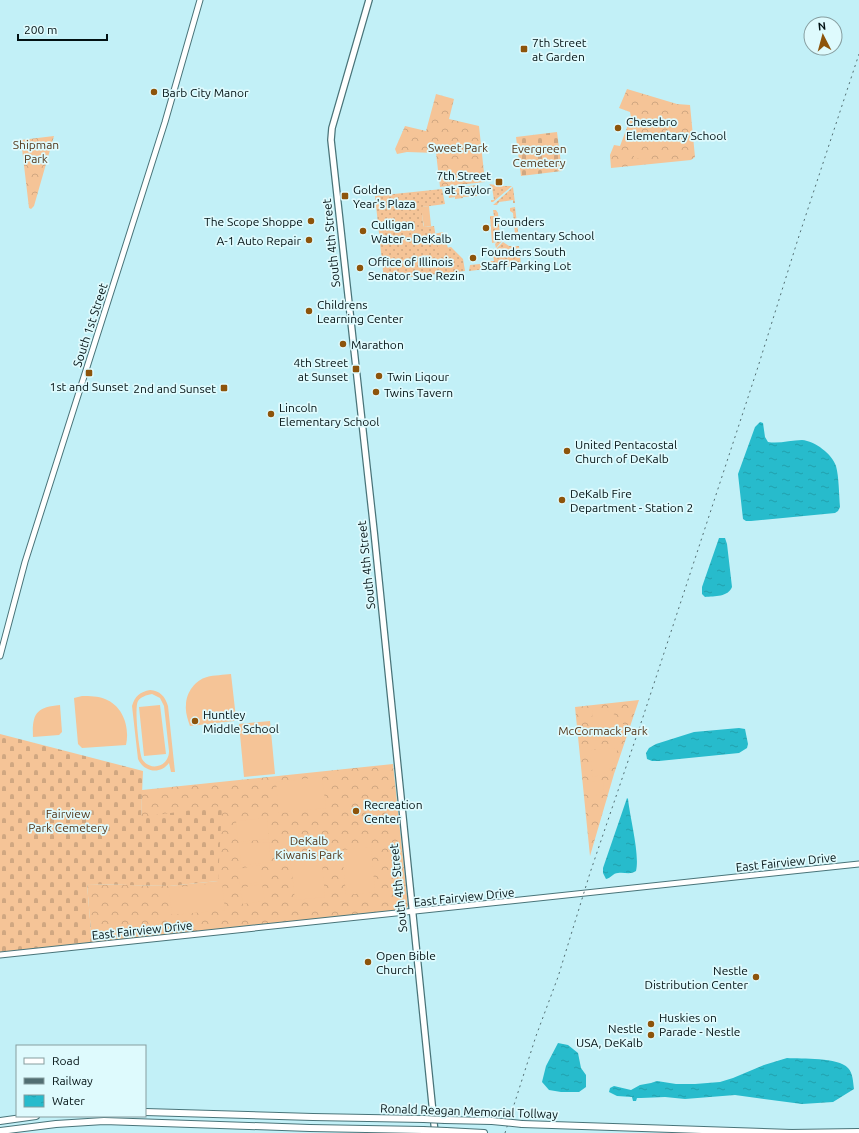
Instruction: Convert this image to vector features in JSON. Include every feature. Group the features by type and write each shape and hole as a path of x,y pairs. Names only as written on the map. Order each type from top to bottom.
{"highway":[{"name":"Ronald Reagan Memorial Tollway","path":"146,1112 424,1119 522,1124 792,1133"},
{"path":"0,1121 29,1117"},
{"name":"Ronald Reagan Memorial Tollway","path":"0,1131 56,1124 104,1121 484,1133"},
{"path":"789,1133 859,1132"}],"main road":[{"name":"South 4th Street","path":"369,0 332,128 331,140 373,525 435,1133"}],"street":[{"name":"South 1st Street","path":"0,656 25,562 165,122 200,0"},
{"name":"East Fairview Drive","path":"0,955 859,864"}],"green space":[{"path":"627,89 677,104 690,105 695,157 691,160 611,168 610,155 614,145 620,146 631,117 630,112 619,108"},
{"name":"Sweet Park","path":"436,94 454,99 449,119 479,126 485,182 440,187 436,153 407,152 397,154 395,149 405,126 426,131"},
{"name":"Evergreen Cemetery","path":"557,132 562,171 521,176 516,137"},
{"name":"Shipman Park","path":"54,136 34,206 31,209 29,208 21,140"},
{"path":"646,152 646,158 634,159 634,153"},
{"path":"489,184 512,186 493,202 491,202 491,200 494,200 492,187"},
{"path":"477,185 477,196 463,197 462,187"},
{"path":"461,187 463,198 449,198 448,188"},
{"path":"513,187 515,203 513,203 513,200 499,202 497,205 493,205"},
{"path":"442,189 445,204 422,207 423,224 424,227 434,226 437,243 446,251 446,248 451,247 463,259 465,271 384,280 375,196"},
{"path":"429,206 431,226 424,227 421,207"},
{"path":"515,207 519,240 516,241 513,239 513,235 515,234 513,213 510,211 510,208"},
{"path":"493,210 496,210 498,213 500,236 502,241 496,248 495,244 497,242 492,243 490,216 494,216"},
{"path":"443,232 448,248 446,249 446,252 440,253 434,234"},
{"path":"503,242 509,246 519,246 521,265 469,271 470,265 494,261 493,254 496,254 496,249"},
{"path":"231,674 236,718 234,721 190,726 187,716 186,700 189,692 195,684 207,677"},
{"path":"150,690 159,693 167,702 175,772 171,772 169,763 161,769 152,770 144,767 138,759 132,706 136,697","holes":["152,694 160,698 164,706 169,751 166,761 163,764 154,766 145,763 142,759 137,729 137,705 138,701 142,697 148,695"]},
{"path":"82,696 102,698 111,702 121,712 126,724 126,745 82,748 78,744 74,698"},
{"name":"McCormack Park","path":"639,700 614,774 590,856 575,707"},
{"path":"60,705 62,732 59,735 33,737 33,723 37,713 46,708"},
{"path":"160,705 166,754 144,756 139,707"},
{"path":"597,707 614,714 622,722 625,727 626,739 595,741 593,739 592,708"},
{"path":"270,721 275,774 244,777 239,724"},
{"name":"Fairview Park Cemetery","path":"0,734 143,771 141,817 222,806 218,881 169,886 87,884 92,943 0,952"},
{"path":"617,748 614,764 608,771 593,777 590,753 592,750"},
{"name":"DeKalb Kiwanis Park","path":"393,764 408,906 406,909 92,943 87,884 169,886 218,881 141,817 142,790"},
{"path":"322,777 326,808 279,813 276,782"},
{"path":"604,780 603,790 595,796 590,796 588,782"},
{"path":"267,818 269,839 238,842 236,821"},
{"path":"269,842 271,862 241,865 239,844"},
{"path":"371,847 375,892 346,895 342,850"},
{"path":"321,852 325,897 295,900 290,856"},
{"path":"260,865 262,882 240,885 237,869"},
{"path":"222,883 225,910 172,915 169,888"},
{"path":"262,884 265,901 243,904 240,888"}],"water":[{"path":"760,422 763,423 765,437 768,442 776,443 802,440 807,441 822,449 831,457 836,466 838,475 840,507 838,511 835,513 751,521 746,521 743,519 738,474 755,427"},
{"path":"719,538 725,538 727,544 732,587 728,593 705,597 702,594 702,587"},
{"path":"739,728 745,729 748,744 747,748 739,753 659,761 647,759 646,753 649,748 656,744 694,732"},
{"path":"627,798 636,846 636,871 630,873 616,873 606,879 603,873 603,868"},
{"path":"558,1043 568,1045 578,1053 581,1068 586,1075 586,1087 579,1092 549,1090 542,1082 546,1066"},
{"path":"787,1058 828,1060 843,1064 851,1072 854,1089 833,1102 802,1104 735,1095 685,1099 665,1097 637,1098 636,1101 633,1101 632,1097 617,1096 609,1092 610,1088 614,1086 631,1090 640,1085 657,1081 676,1084 720,1082"}],"railway":[{"path":"505,1133 536,1036 558,977 590,873 757,370 798,239 859,54"}],"place":[{"name":"7th Street at Garden","path":"524,49"},
{"name":"Barb City Manor","path":"154,92"},
{"name":"Chesebro Elementary School","path":"618,128"},
{"name":"7th Street at Taylor","path":"499,182"},
{"name":"Golden Year's Plaza","path":"345,196"},
{"name":"The Scope Shoppe","path":"311,221"},
{"name":"Founders Elementary School","path":"486,228"},
{"name":"Culligan Water - DeKalb","path":"363,231"},
{"name":"A-1 Auto Repair","path":"309,240"},
{"name":"Founders South Staff Parking Lot","path":"473,258"},
{"name":"Office of Illinois Senator Sue Rezin","path":"360,268"},
{"name":"Childrens Learning Center","path":"309,311"},
{"name":"Marathon","path":"343,344"},
{"name":"4th Street at Sunset","path":"356,369"},
{"name":"1st and Sunset","path":"89,373"},
{"name":"Twin Liqour","path":"379,376"},
{"name":"2nd and Sunset","path":"224,388"},
{"name":"Twins Tavern","path":"376,392"},
{"name":"Lincoln Elementary School","path":"271,414"},
{"name":"United Pentacostal Church of DeKalb","path":"567,451"},
{"name":"DeKalb Fire Department - Station 2","path":"562,500"},
{"name":"Huntley Middle School","path":"195,721"},
{"name":"Recreation Center","path":"356,811"},
{"name":"Open Bible Church","path":"368,962"},
{"name":"Nestle Distribution Center","path":"756,977"},
{"name":"Huskies on Parade - Nestle","path":"651,1024"},
{"name":"Nestle USA, DeKalb","path":"651,1035"}]}
